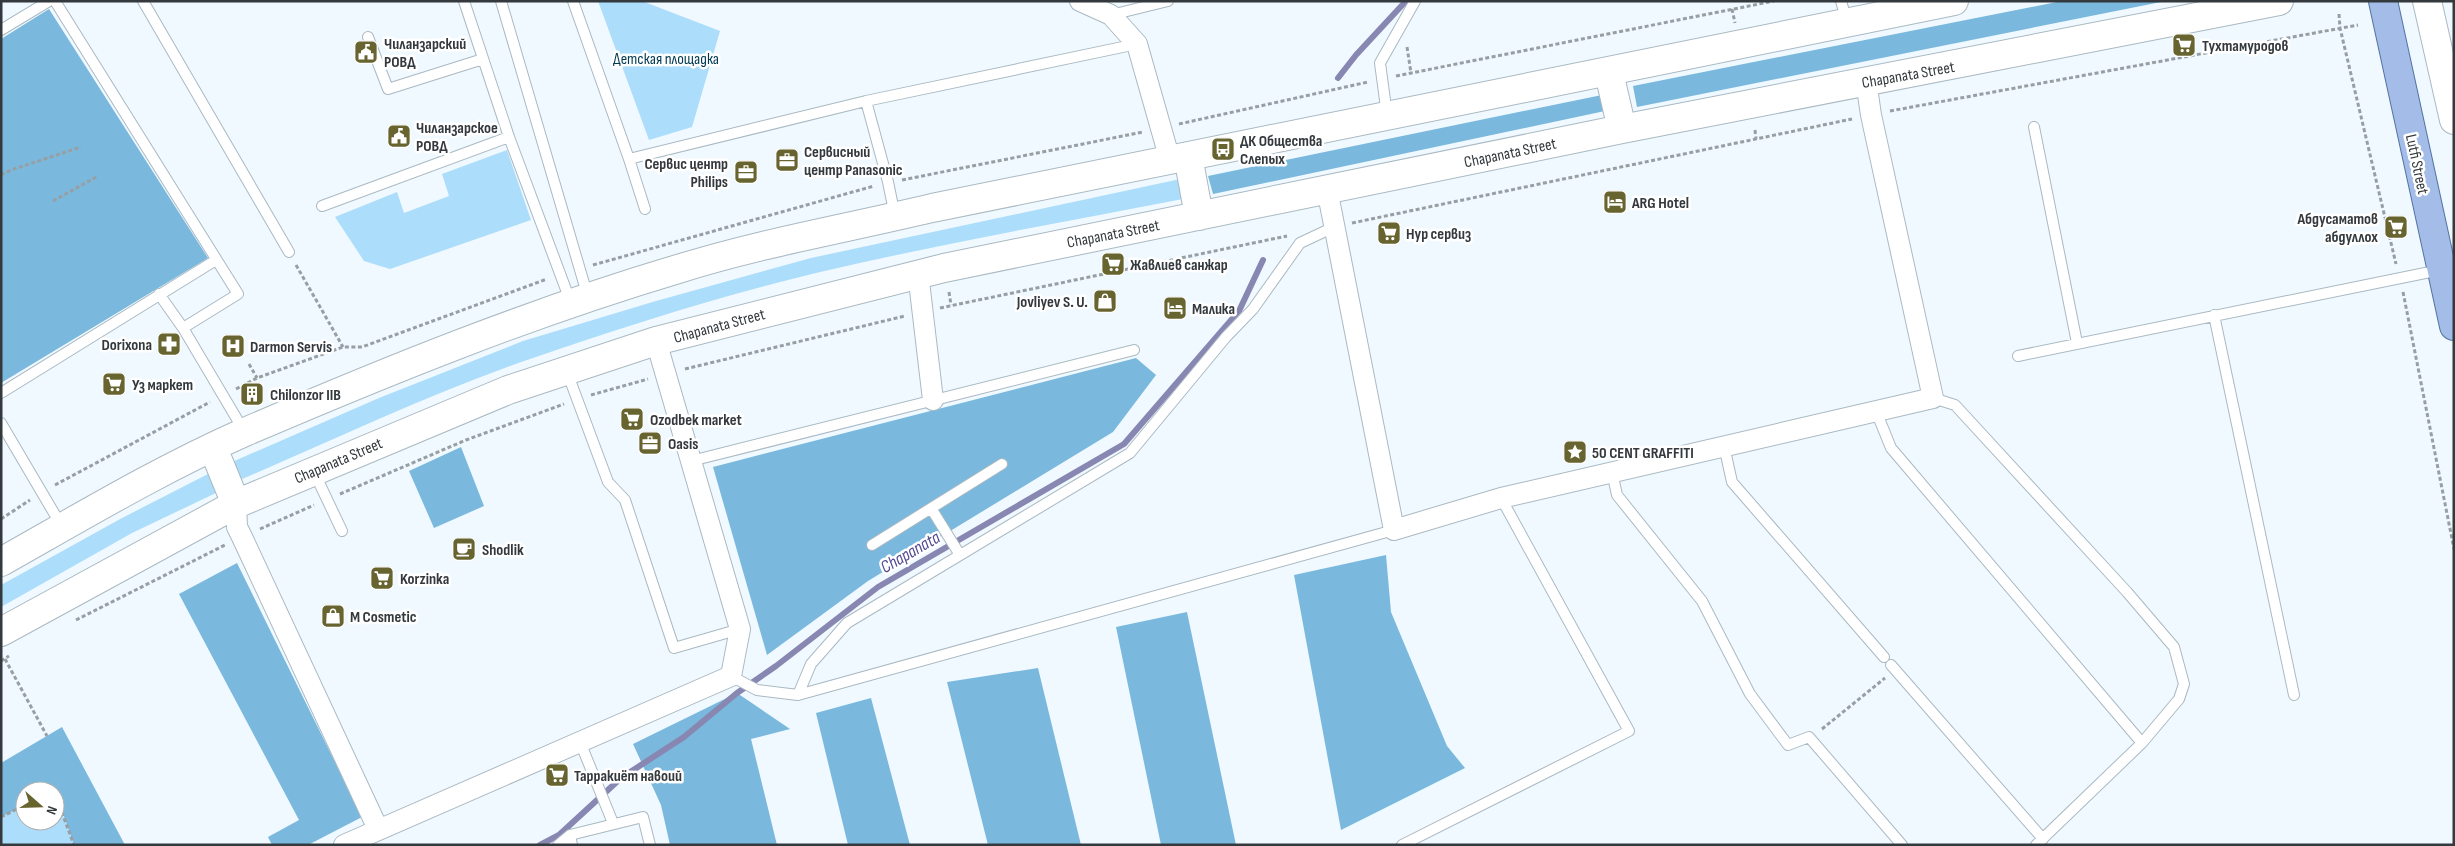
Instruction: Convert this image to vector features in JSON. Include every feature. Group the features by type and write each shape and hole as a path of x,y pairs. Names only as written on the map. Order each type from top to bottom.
{"main road":[{"path":"1,562 62,527 244,432 494,330 679,268 785,241 895,217 1609,72 1844,12 1954,1"},
{"name":"Chapanata Street","path":"1,632 236,504 491,396 656,341 918,273 1622,129 1866,81 1924,72 2279,1"},
{"name":"Lutfi Street","path":"2383,1 2454,326"},
{"path":"2427,1 2454,120"},
{"path":"1609,72 1622,129"},
{"path":"1179,158 1199,216"},
{"path":"213,448 236,504"}],"street":[{"path":"1080,1 1111,15 1137,44 1179,158"},
{"path":"1327,189 1394,530 1501,498 1934,398 1871,115 1866,81"},
{"path":"918,273 933,400"},
{"path":"344,845 731,676 740,629 656,341"},
{"path":"236,504 237,527 378,829"}],"lane":[{"path":"1,30 49,1"},
{"path":"55,1 238,294 183,328"},
{"path":"143,1 289,252"},
{"path":"464,1 509,137 580,301"},
{"path":"501,1 580,301"},
{"path":"573,1 645,209"},
{"path":"1111,15 1168,1"},
{"path":"1388,116 1380,63 1415,1"},
{"path":"368,36 388,89 483,59"},
{"path":"628,159 866,101 1137,44"},
{"path":"866,101 888,182 895,217"},
{"path":"2034,127 2078,344"},
{"path":"322,206 509,137"},
{"path":"798,695 811,664 847,623 959,553 1130,453 1226,336 1253,309 1300,242 1334,227"},
{"path":"1,393 216,260"},
{"path":"2018,356 2441,269"},
{"path":"159,294 183,328 244,432"},
{"path":"2214,315 2294,695"},
{"path":"691,461 1134,350"},
{"path":"566,370 608,482 625,500 674,648 740,629"},
{"path":"1724,446 1732,482 1890,664 2039,842 2142,743 2180,699 2184,684 2174,647 2127,592 1955,405 1934,398"},
{"path":"1876,411 1891,448 2142,743"},
{"path":"1,423 62,527"},
{"path":"872,545 1002,464"},
{"path":"314,471 342,531"},
{"path":"1612,472 1617,495 1702,601 1750,694 1788,745 1809,738 1902,845"},
{"path":"1402,845 1629,731 1501,498"},
{"path":"930,508 959,553"},
{"path":"731,676 757,690 798,695 1394,530"},
{"path":"580,742 613,823"},
{"path":"558,845 613,823 643,817 650,845"}],"path":[{"path":"1732,9 1735,24"},
{"path":"2339,14 2340,28"},
{"path":"1334,227 1871,115 2358,25"},
{"path":"1754,130 1756,139"},
{"path":"1,176 11,170 81,147"},
{"path":"53,201 98,176"},
{"path":"926,176 927,181"},
{"path":"289,252 343,347"},
{"path":"948,292 951,305"},
{"path":"248,364 257,378"},
{"path":"1,519 42,492"},
{"path":"5,659 47,736"},
{"path":"1809,738 1831,723 1890,664"},
{"path":"1,817 15,810"},
{"path":"65,821 74,845"}],"green space":[{"name":"Детская площадка","path":"598,1 642,1 720,31 692,127 649,140"},
{"path":"507,150 531,220 390,269 364,261 335,217 397,192 404,213 449,196 442,174"},
{"path":"1185,178 1188,198 909,252 816,273 744,292 636,324 493,372 420,401 240,480 232,462 379,398 523,341 656,301 811,258"},
{"path":"208,474 218,492 132,533 1,607 1,585 122,518"},
{"path":"15,810 15,831 65,831 65,821 74,845 1,845 1,817"}],"shaded area":[{"path":"2062,1 2166,1 1637,107 1633,86"},
{"path":"49,9 208,258 1,383 1,39"},
{"path":"1602,95 1605,111 1213,194 1208,176"},
{"path":"1136,358 1156,375 1113,432 868,581 767,655 713,467"},
{"path":"461,447 484,506 434,528 409,471"},
{"path":"1386,555 1391,612 1447,746 1465,768 1341,830 1294,575"},
{"path":"237,563 362,817 308,845 272,845 268,837 299,820 179,594"},
{"path":"1187,612 1236,845 1161,845 1116,627"},
{"path":"1038,668 1081,845 988,845 947,682"},
{"path":"737,693 790,729 751,739 777,845 670,845 661,805 633,744"},
{"path":"871,698 910,845 848,845 816,713"},
{"path":"62,727 125,845 74,845 65,819 65,781 15,781 15,810 1,817 1,763"}],"waterway":[{"name":"Chapanata","path":"1338,78 1356,55 1406,1"},
{"name":"Chapanata","path":"540,845 559,835 621,778 684,737 737,693 776,666 878,587 1124,444 1239,311 1263,260"}],"place":[{"name":"Тухтамуродов","path":"2184,45"},
{"name":"Чиланзарский РОВД","path":"366,52"},
{"name":"Чиланзарское РОВД","path":"399,136"},
{"name":"ДК Общества Слепых","path":"1223,149"},
{"name":"Сервисный центр Panasonic","path":"787,160"},
{"name":"Сервис центр Philips","path":"746,172"},
{"name":"ARG Hotel","path":"1615,202"},
{"name":"Абдусаматов абдуллох","path":"2396,227"},
{"name":"Нур сервиз","path":"1389,233"},
{"name":"Жавлиев санжар","path":"1113,264"},
{"name":"Jovliyev S. U.","path":"1105,301"},
{"name":"Малика","path":"1175,308"},
{"name":"Dorixona","path":"169,344"},
{"name":"Darmon Servis","path":"233,346"},
{"name":"Уз маркет","path":"114,384"},
{"name":"Chilonzor IIB","path":"252,394"},
{"name":"Ozodbek market","path":"632,419"},
{"name":"Oasis","path":"650,443"},
{"name":"50 CENT GRAFFITI","path":"1575,452"},
{"name":"Shodlik","path":"464,549"},
{"name":"Korzinka","path":"382,578"},
{"name":"M Cosmetic","path":"333,616"},
{"name":"Тарракиёт навоий","path":"557,775"}]}
